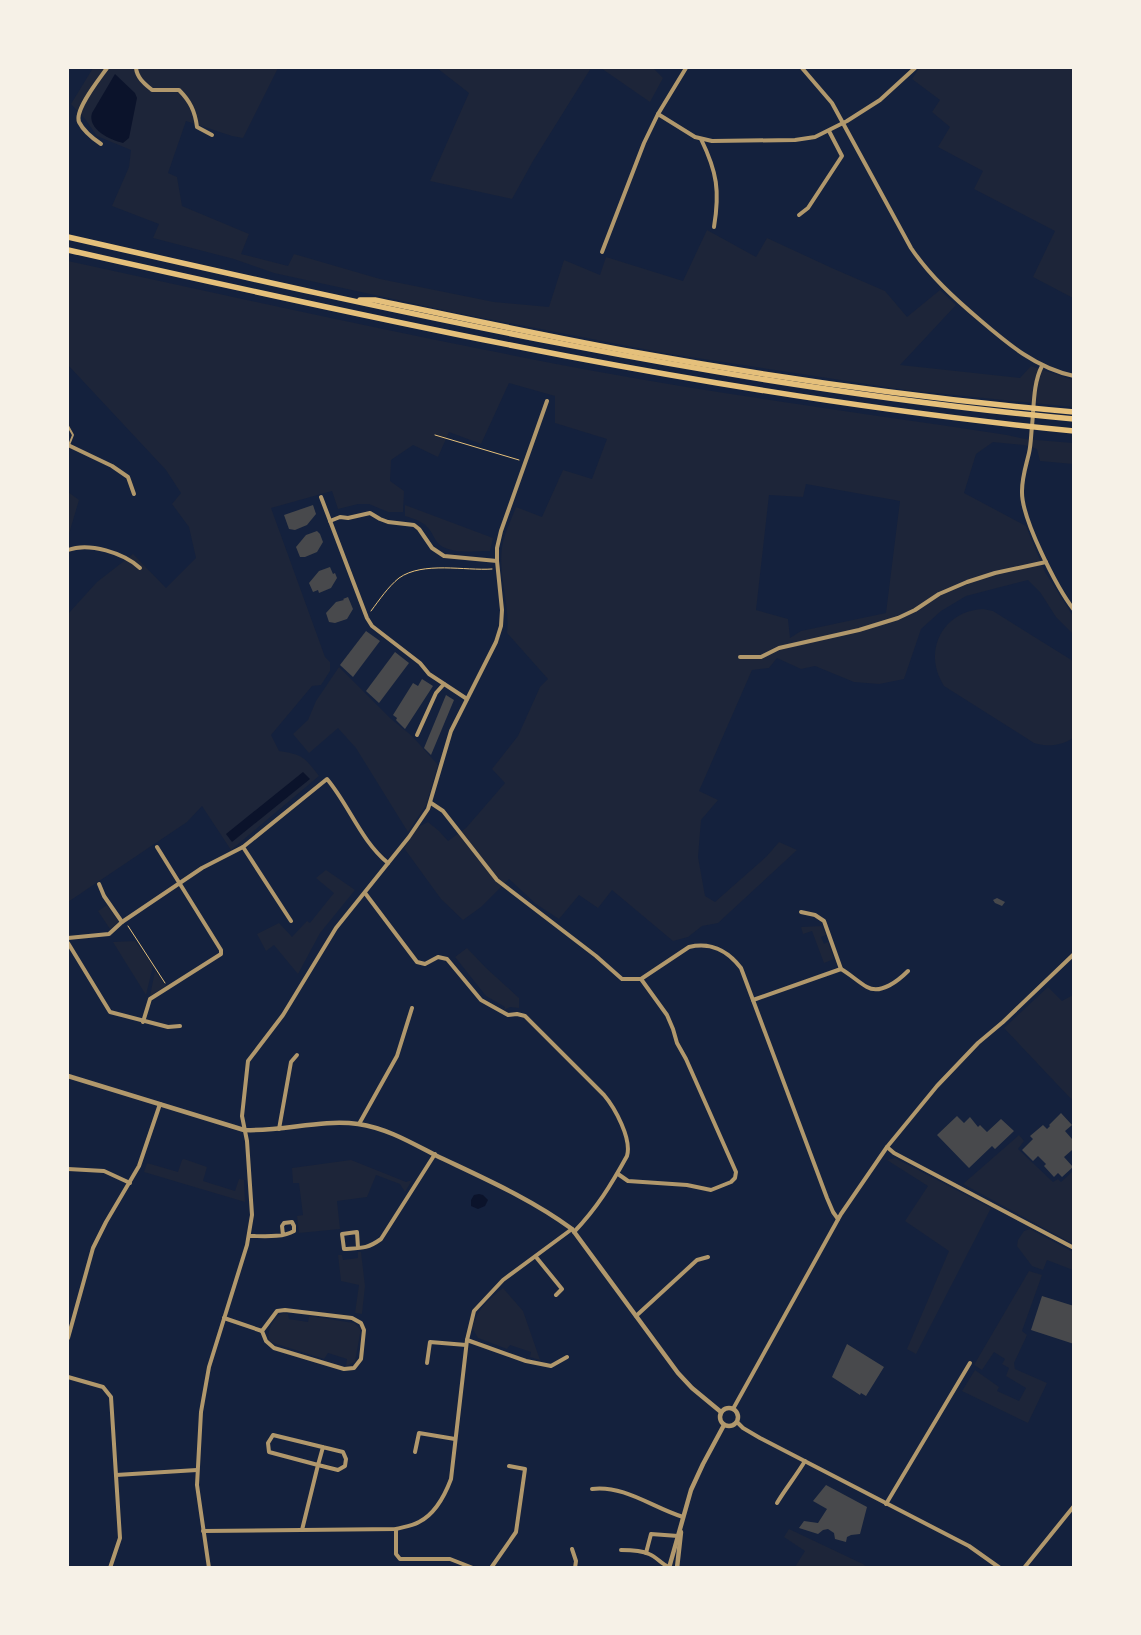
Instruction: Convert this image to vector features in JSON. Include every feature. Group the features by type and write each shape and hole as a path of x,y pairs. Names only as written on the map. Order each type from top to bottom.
{"highway":[{"path":"68,238 345,299 588,349 789,384 978,409 1074,419"},
{"path":"68,250 491,342 635,370 863,407 1074,431"},
{"path":"345,299 375,300 638,353 830,384 966,402 1074,412"}],"street":[{"path":"101,144 90,137 79,121 79,114 84,102 107,68"},
{"path":"136,68 141,81 152,90 179,90 190,103 195,113 196,126 212,135"},
{"path":"602,252 644,143 658,114 686,68"},
{"path":"802,68 825,93 844,123 911,248 923,266 945,289 1024,355 1042,366 1074,376"},
{"path":"658,114 701,139 712,141 795,140 815,137 844,123 880,100 915,68"},
{"path":"799,215 808,208 842,156 828,131"},
{"path":"701,139 710,157 716,179 717,206 714,227"},
{"path":"1042,366 1036,389 1030,452 1023,472 1021,492 1025,511 1046,562 1063,595 1074,610"},
{"path":"209,1568 197,1470 199,1431 204,1391 249,1236 251,1200 247,1140 242,1116 248,1061 283,1015 336,928 388,863 425,814 431,803 451,731 496,642 501,626 502,610 497,569 497,548 501,530 547,401"},
{"path":"68,445 112,466 128,477 134,494"},
{"path":"321,497 366,618 372,626 420,663 429,674 467,699"},
{"path":"330,521 370,513 388,522 414,524 432,548 444,556 497,561"},
{"path":"68,550 80,547 91,548 126,557 140,568"},
{"path":"740,657 761,657 779,648 859,630 898,618 915,610 939,594 967,582 995,573 1046,562"},
{"path":"417,735 436,693 444,684"},
{"path":"68,938 109,934 122,922 211,863 243,847 327,779 363,835 380,857 388,863"},
{"path":"431,803 443,811 497,880 596,956 622,979 640,979 689,947 709,945 733,958 741,968 827,1198 838,1218"},
{"path":"143,1022 150,999 221,954 221,950 157,847"},
{"path":"243,847 291,921"},
{"path":"99,884 104,896 122,922"},
{"path":"203,1531 396,1529 419,1522 436,1507 444,1496 451,1478 468,1328 474,1311 503,1280 591,1215 628,1156 629,1149 613,1106 604,1094 525,1016 517,1014 508,1015 481,1000 447,959 438,957 425,964 417,962 365,893"},
{"path":"801,912 816,915 824,921 841,969 868,988 877,990 899,981 908,971"},
{"path":"68,943 110,1012 168,1028 180,1026"},
{"path":"734,1409 838,1218 887,1147 937,1086 978,1043 1003,1022 1074,954"},
{"path":"753,1000 841,969"},
{"path":"618,1174 628,1181 686,1185 711,1190 731,1182 735,1178 736,1172 686,1059 677,1043 667,1015 640,979"},
{"path":"358,1124 397,1056 412,1008"},
{"path":"279,1129 291,1062 297,1055"},
{"path":"68,1076 244,1130 260,1131 324,1124 358,1124 386,1131 475,1173 547,1212 573,1230 678,1373 692,1388 721,1412"},
{"path":"68,1338 93,1248 139,1166 160,1104"},
{"path":"887,1147 894,1153 1074,1248"},
{"path":"358,1248 357,1232 342,1234 344,1249 358,1248 371,1247 382,1239 435,1154"},
{"path":"68,1169 104,1171 130,1183"},
{"path":"249,1236 264,1237 282,1234"},
{"path":"536,1257 562,1289 556,1295"},
{"path":"636,1316 697,1260 708,1257"},
{"path":"224,1318 262,1331 266,1341 274,1348 344,1369 354,1368 361,1359 364,1330 361,1323 352,1318 285,1310 278,1311 262,1331"},
{"path":"467,1340 526,1361 551,1366 567,1357"},
{"path":"427,1363 430,1342 466,1345"},
{"path":"886,1504 970,1363"},
{"path":"68,1376 103,1387 111,1396 120,1538 110,1568"},
{"path":"727,1408 734,1409 738,1416 737,1422 732,1426 724,1425 720,1419 721,1412 727,1408"},
{"path":"737,1422 751,1433 980,1552 1000,1568"},
{"path":"621,1550 646,1552 669,1567 692,1490 703,1464 724,1425"},
{"path":"415,1452 419,1433 455,1439"},
{"path":"273,1435 343,1452 346,1459 345,1466 338,1470 318,1465 269,1452 268,1443 273,1435"},
{"path":"302,1530 323,1448"},
{"path":"777,1503 805,1461"},
{"path":"490,1568 516,1532 525,1469 509,1466"},
{"path":"116,1476 197,1470"},
{"path":"592,1489 605,1488 641,1499 682,1520"},
{"path":"1024,1568 1074,1506"},
{"path":"677,1568 682,1520"},
{"path":"396,1529 396,1554 400,1559 450,1558 473,1568"},
{"path":"646,1552 651,1534 678,1536"},
{"path":"572,1549 576,1561 574,1568"}],"lane":[{"path":"68,426 73,435 68,445"}],"path":[{"path":"435,435 525,462"},
{"path":"366,618 388,588 401,577 421,569 497,569"},
{"path":"122,922 126,924 168,988"}],"shaded area":[{"path":"93,68 278,68 243,138 186,121 168,173 177,177 182,206 249,234 241,254 288,266 294,254 380,279 494,302 549,307 564,260 600,275 606,257 683,281 707,230 756,257 767,238 885,291 907,317 940,290 956,305 900,365 1020,378 1031,366 1073,380 1073,407 906,390 664,353 457,313 274,273 234,259 153,238 159,224 112,206 129,167 131,150 97,136 71,104"},
{"path":"437,68 591,68 533,161 512,199 430,181 469,93"},
{"path":"601,68 653,68 663,78 650,102"},
{"path":"919,68 1073,68 1073,298 1033,277 1055,231 974,189 983,171 938,147 950,127 932,112 940,100 912,79"},
{"path":"115,74 135,93 137,98 129,138 123,143 101,133 96,129 91,119 92,113"},
{"path":"68,261 396,332 594,371 697,389 1025,439 1073,443 1073,464 1040,461 1037,449 1024,445 993,442 976,454 964,493 1026,526 1045,572 1073,616 1073,634 1056,617 1040,592 1028,580 966,596 941,611 921,629 904,679 879,684 854,682 815,666 801,669 777,658 769,668 752,670 699,791 718,800 701,820 698,857 705,896 715,902 767,856 779,842 797,850 718,923 702,926 688,937 673,941 612,890 598,908 579,895 559,919 536,904 509,879 481,907 463,920 441,899 404,848 418,827 428,822 448,841 466,828 505,783 492,769 518,736 540,687 548,679 507,633 507,611 501,558 504,537 516,507 542,517 563,470 592,479 607,439 555,423 555,396 509,383 481,444 449,432 438,457 413,445 391,460 390,481 404,491 403,512 388,512 369,504 358,504 338,509 332,491 271,508 325,657 330,662 330,671 321,685 312,686 271,735 279,751 303,758 319,776 231,850 202,806 187,822 68,902 68,614 97,582 133,554 166,588 196,558 189,527 172,504 181,493 166,470 68,365","holes":["806,484 900,501 886,613 801,631 790,638 788,619 756,610 769,495 803,497"]},
{"path":"68,492 79,500 68,537"},
{"path":"405,505 493,538 490,551 460,551 443,547 438,543 427,526 405,516"},
{"path":"983,609 993,611 1073,661 1073,738 1064,743 1054,745 1034,743 944,686 935,660 936,647 940,636 947,625 957,617 969,611"},
{"path":"339,667 391,719 412,736 438,765 426,805 408,832 356,748 338,728 309,753 293,734 308,720 316,701"},
{"path":"303,772 310,779 232,842 226,834"},
{"path":"326,870 355,890 320,933 298,974 274,945 266,951 257,934 279,923 292,937 307,921 310,923 334,893 316,878"},
{"path":"107,905 119,922 110,929 98,911"},
{"path":"822,926 826,935 821,937 824,944 828,942 834,959 824,963 812,931 803,934 801,927"},
{"path":"135,941 153,966 146,995 113,942"},
{"path":"467,948 519,998 519,1008 510,1007 504,1010 505,1007 486,996 455,957"},
{"path":"155,971 166,986 150,996"},
{"path":"1048,987 1062,1001 1073,995 1073,1101 1004,1028"},
{"path":"1019,1135 1024,1141 1018,1149 1053,1182 1058,1179 1061,1182 1073,1171 1073,1244 963,1184"},
{"path":"895,1158 991,1208 916,1354 907,1349 949,1251 905,1221 928,1186 887,1160"},
{"path":"184,1159 207,1167 203,1181 235,1191 239,1179 244,1180 245,1202 144,1172 147,1163 178,1172"},
{"path":"351,1160 406,1182 412,1180 405,1192 400,1184 376,1175 367,1197 337,1201 340,1229 299,1233 297,1216 303,1215 299,1183 293,1183 292,1168"},
{"path":"479,1194 488,1200 485,1206 478,1209 471,1206 471,1200 474,1195"},
{"path":"1030,1229 1073,1252 1073,1270 1047,1260 1043,1270 1032,1266 1017,1246 1018,1240 1024,1231"},
{"path":"358,1252 361,1252 365,1286 362,1314 355,1313 359,1285 341,1281 338,1255 342,1255 343,1260 358,1258"},
{"path":"1029,1271 1042,1275 1022,1331 1027,1335 1014,1363 1015,1369 1047,1383 1028,1423 962,1391 975,1370 999,1387 997,1391 1019,1401 1026,1388 1006,1376 1009,1368 1002,1364 1005,1359 994,1352 982,1370 974,1365"},
{"path":"503,1288 523,1311 540,1360 530,1357 531,1352 510,1345 507,1349 478,1338 472,1328 480,1310 488,1300"},
{"path":"283,1313 288,1314 289,1319 308,1322 309,1316 354,1323 360,1329 355,1362 346,1366 347,1359 328,1353 324,1359 270,1342 271,1325"},
{"path":"789,1529 865,1565 864,1567 795,1567 805,1551 784,1537"}],"building":[{"path":"313,505 316,514 307,525 295,530 289,529 284,515"},
{"path":"317,531 323,542 317,552 300,557 296,547 306,535"},
{"path":"330,567 337,578 331,588 319,593 318,590 313,592 309,583 319,571"},
{"path":"348,597 353,609 347,619 335,623 329,622 326,613 336,602"},
{"path":"366,631 380,641 353,677 340,665"},
{"path":"395,652 409,663 379,703 366,691"},
{"path":"422,679 433,686 405,729 393,715 413,683 418,686"},
{"path":"446,695 454,700 431,755 424,748"},
{"path":"997,898 1005,902 1002,906 993,900"},
{"path":"1061,1113 1072,1125 1065,1131 1072,1139 1072,1150 1064,1157 1073,1167 1062,1177 1058,1173 1054,1177 1044,1166 1046,1164 1038,1156 1033,1161 1022,1150 1033,1139 1030,1136 1043,1125 1047,1129"},
{"path":"957,1116 964,1123 970,1117 978,1127 980,1125 987,1132 1001,1119 1014,1131 995,1149 992,1146 969,1168 937,1135"},
{"path":"1042,1296 1074,1306 1074,1344 1031,1330"},
{"path":"847,1344 884,1367 866,1396 861,1393 860,1395 832,1377"},
{"path":"826,1485 867,1507 860,1534 847,1537 846,1542 835,1539 834,1533 828,1529 818,1534 799,1528 804,1521 818,1523 827,1509 813,1501"}]}
